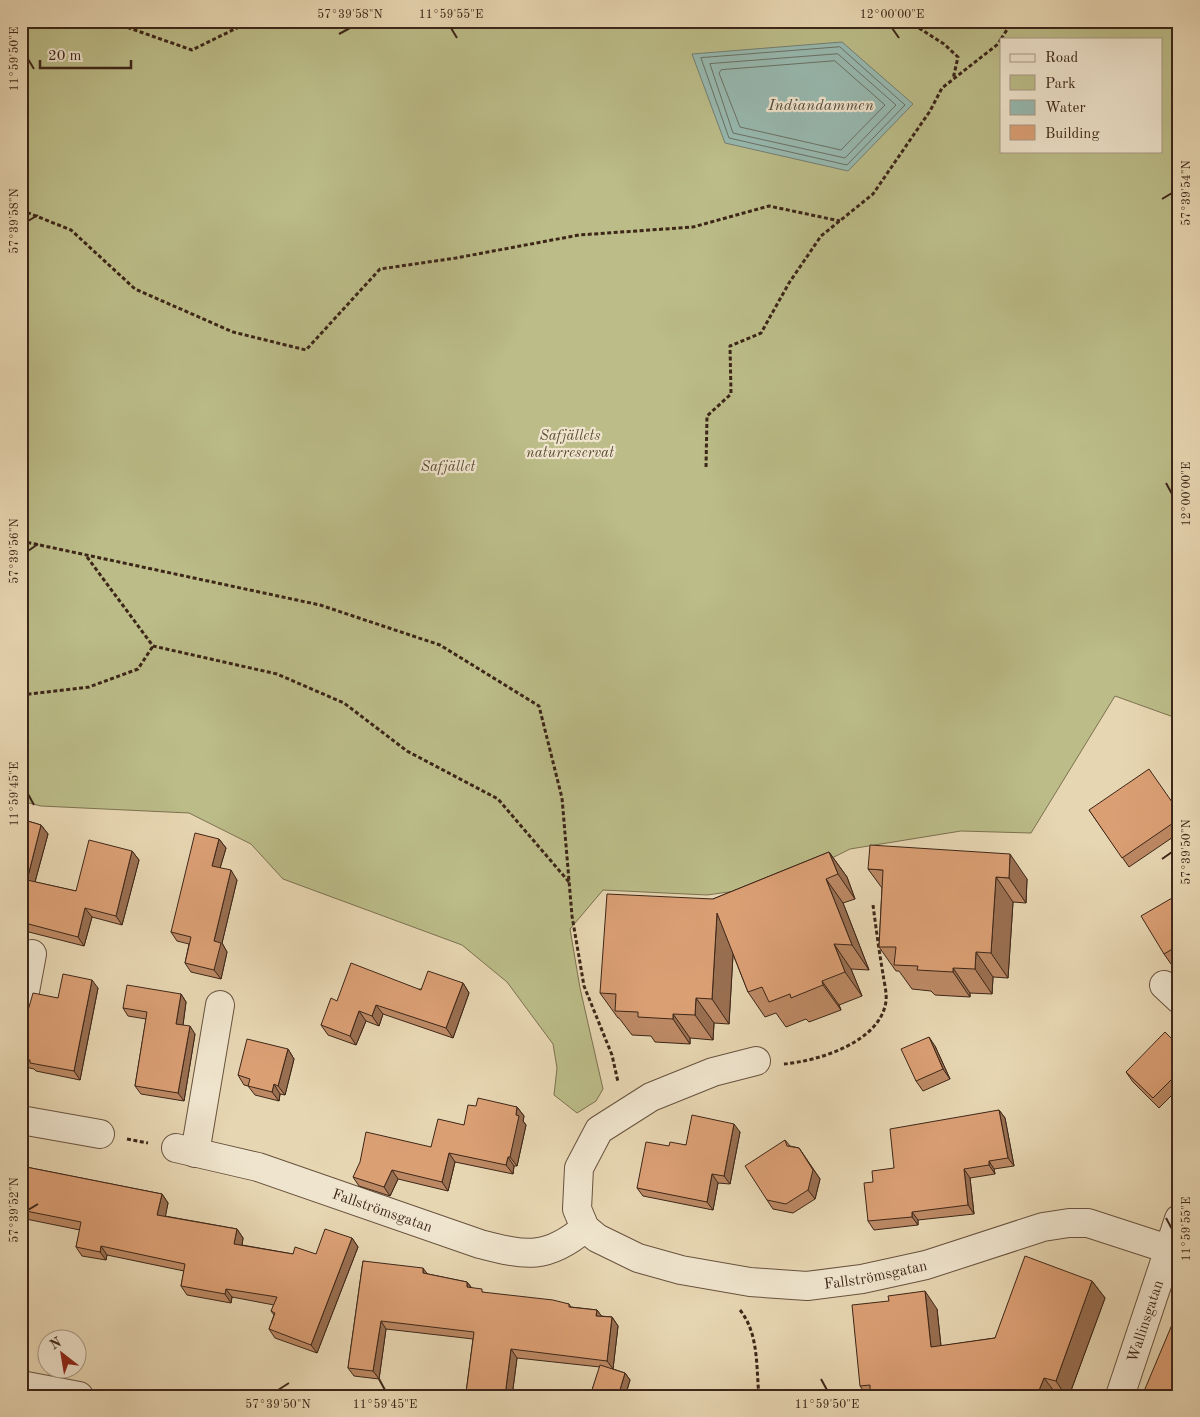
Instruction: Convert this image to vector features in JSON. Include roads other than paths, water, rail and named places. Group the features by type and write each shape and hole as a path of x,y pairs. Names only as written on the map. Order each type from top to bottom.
{"street":[{"path":"21,1013 32,954"},
{"name":"Fallströmsgatan","path":"220,1005 186,1150 258,1167 480,1244 510,1252 536,1253 554,1250 570,1241 585,1228 597,1238 638,1258 681,1270 750,1282 808,1286 862,1280 926,1265 1043,1227 1069,1223 1088,1223 1175,1234"},
{"path":"585,1228 577,1209 579,1168 599,1130 651,1097 713,1072 756,1062"},
{"path":"21,1120 100,1134"},
{"name":"Wallinsgatan","path":"1120,1396 1175,1234"},
{"path":"21,1385 79,1396"}],"water":[{"name":"Indiandammen","path":"842,42 913,104 848,171 725,143 692,54"}],"park label":[{"name":"Safjällets naturreservat","path":"570,444"},
{"name":"Safjället","path":"448,466"}]}
